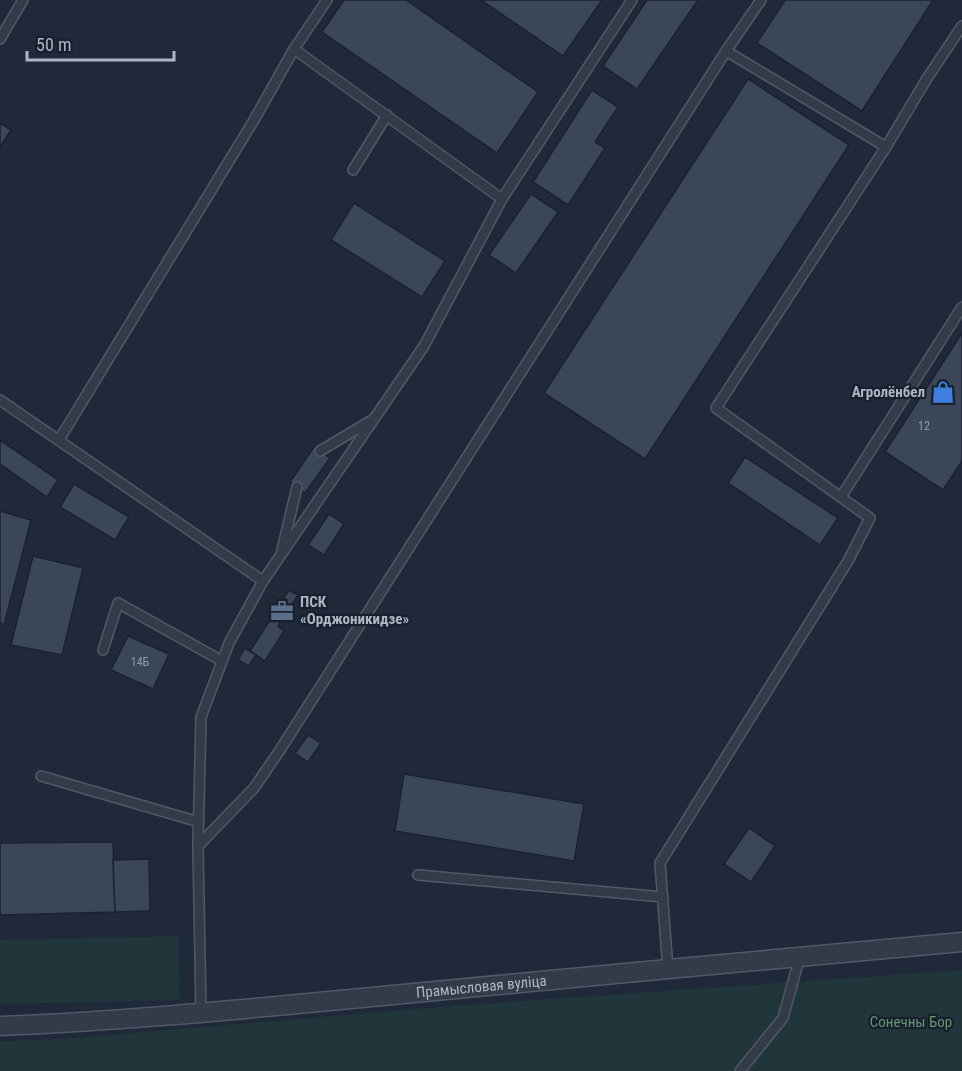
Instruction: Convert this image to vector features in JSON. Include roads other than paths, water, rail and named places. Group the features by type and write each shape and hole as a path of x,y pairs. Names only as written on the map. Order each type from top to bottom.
{"street":[{"name":"Прамысловая вуліца","path":"0,1026 60,1024 201,1013 962,942"}],"lane":[{"path":"0,39 23,0"},
{"path":"59,440 254,120 294,49 327,0"},
{"path":"201,1013 198,846 201,717 229,643 263,581 424,346 502,199 632,0"},
{"path":"198,846 254,788 280,750 726,51 761,0"},
{"path":"668,970 660,863 848,561 870,518 717,408 962,26"},
{"path":"294,49 502,199"},
{"path":"726,51 886,147"},
{"path":"353,170 387,115"},
{"path":"841,497 962,307"},
{"path":"0,400 263,581"},
{"path":"320,451 376,417"},
{"path":"281,555 297,487"},
{"path":"103,650 118,603 222,661"},
{"path":"41,776 199,822"},
{"path":"418,875 663,897"},
{"path":"740,1071 783,1018 800,956"}],"place":[{"name":"Агролёнбел","path":"943,392"},
{"name":"ПСК «Орджоникидзе»","path":"282,611"}],"park label":[{"name":"Сонечны Бор","path":"911,1022"}]}
